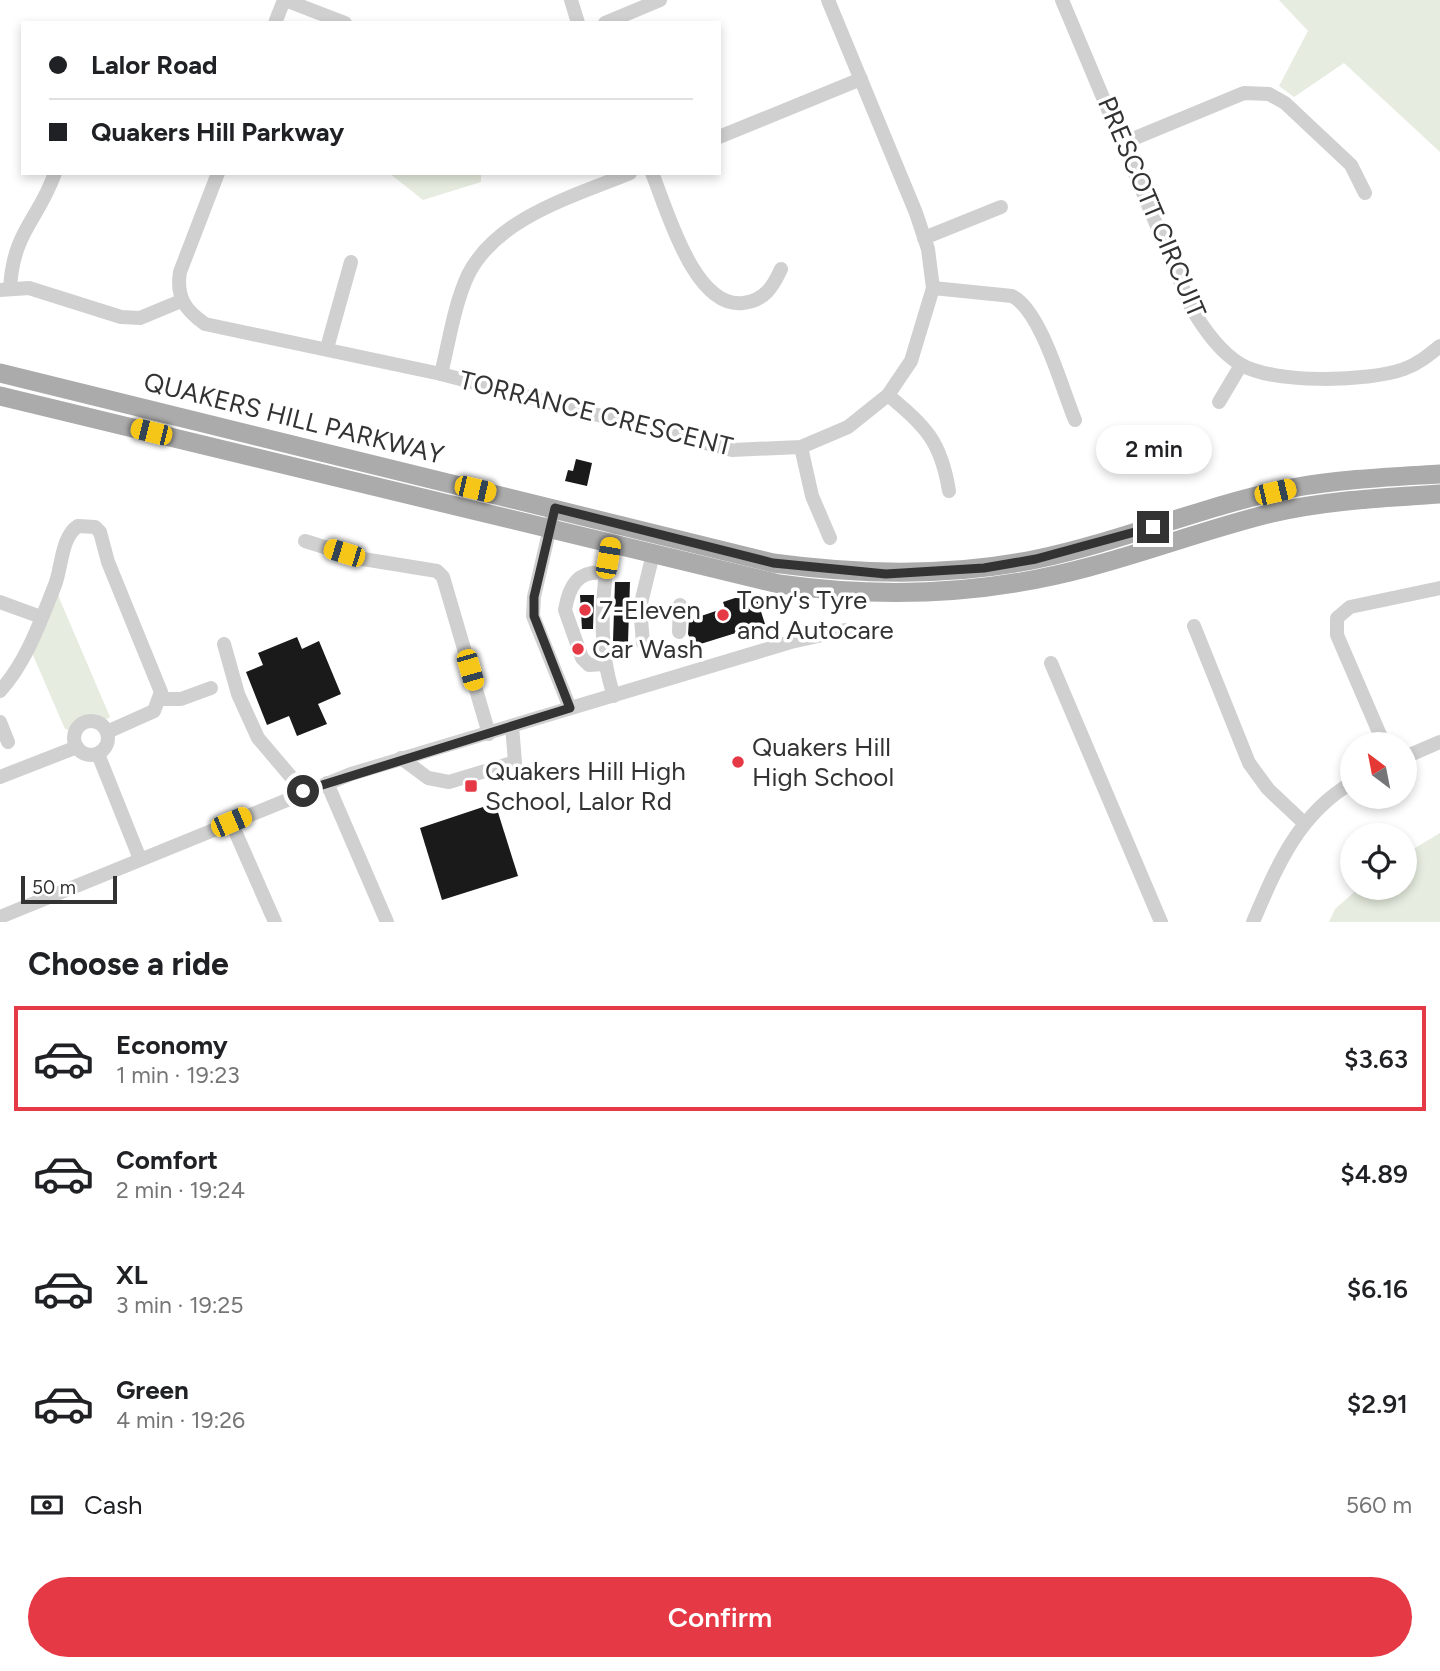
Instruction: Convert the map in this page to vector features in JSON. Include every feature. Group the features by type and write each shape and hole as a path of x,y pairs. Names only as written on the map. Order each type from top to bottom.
{"main road":[{"name":"QUAKERS HILL PARKWAY","path":"0,373 773,563 886,574 984,568 1036,559 1293,488 1352,480 1440,474"},
{"name":"QUAKERS HILL PARKWAY","path":"0,396 550,530 793,586 834,592 929,594 987,588 1067,573 1274,513 1352,500 1440,494"}],"street":[{"path":"276,21 284,0 340,21"},
{"path":"571,0 577,21"},
{"path":"610,21 660,0"},
{"name":"TORRANCE CRESCENT","path":"181,301 191,314 205,324 441,374 732,450 801,447 848,427 888,395 911,361 933,288 924,238 828,0"},
{"name":"PRESCOTT CIRCUIT","path":"1062,0 1191,307 1217,344 1241,365 1297,378 1386,374 1417,363 1440,346"},
{"path":"721,136 861,79"},
{"path":"1123,144 1244,93 1269,94 1285,103 1351,165 1365,193"},
{"path":"54,175 20,234 5,289 29,288 121,317 140,318 181,301 177,287 180,272 217,175"},
{"path":"441,374 463,287 469,273 487,249 544,209 625,175"},
{"path":"653,175 693,270 712,294 731,303 751,301 767,293 781,269"},
{"path":"924,238 1001,207"},
{"path":"327,348 351,262"},
{"path":"933,288 1012,296 1025,305 1032,315 1075,420"},
{"path":"1219,402 1241,365"},
{"path":"888,395 935,439 944,461 948,491"},
{"path":"801,447 812,496 830,538"},
{"path":"555,508 534,597 534,616 570,708"},
{"path":"0,691 23,661 59,572 68,535 78,526 95,527 100,532 108,562 160,687 161,699 148,714 107,732"},
{"path":"305,541 363,559 437,571 443,577 489,734"},
{"path":"610,544 605,573 604,664 614,696"},
{"path":"643,643 640,607 653,554"},
{"path":"604,664 589,665 582,658 565,610 577,578 587,572 605,573"},
{"path":"1379,732 1337,635 1337,618 1350,607 1440,588"},
{"path":"0,602 41,617"},
{"path":"680,605 680,632"},
{"path":"1194,626 1249,763 1268,789 1304,823"},
{"path":"0,917 303,791 401,758 791,642 845,630"},
{"path":"224,644 238,694 258,738 303,791"},
{"path":"1051,663 1161,922"},
{"path":"161,699 181,699 211,688"},
{"path":"0,722 8,742"},
{"path":"84,723 100,724 107,732 106,747 98,754 84,754 76,747 76,731 84,723"},
{"path":"401,758 428,778 449,782 515,762 512,726"},
{"path":"1418,751 1440,742"},
{"path":"0,777 76,747"},
{"path":"98,754 139,859"},
{"path":"327,783 387,922"},
{"path":"1253,922 1282,855 1304,823 1340,791"},
{"path":"231,822 275,922"}],"shaded area":[{"path":"1279,0 1440,0 1440,152 1344,63 1294,97 1279,86 1308,31"},
{"path":"392,175 481,175 481,182 423,200"},
{"path":"56,582 60,600 110,717 100,724 84,723 76,731 65,729 29,646"},
{"path":"1440,833 1440,922 1329,922 1335,909 1345,900 1417,900 1417,847"}],"building":[{"path":"576,459 592,463 587,486 565,481 568,470 573,471"},
{"path":"615,582 630,582 628,642 613,641"},
{"name":"7-Eleven","path":"580,595 594,595 593,629 582,629"},
{"path":"735,598 757,599 765,624 694,646 688,634 689,620 725,608 723,602"},
{"path":"297,637 302,649 319,641 341,694 318,704 327,724 297,736 289,716 267,725 246,672 263,665 258,653"},
{"path":"495,803 518,876 442,900 420,828"}],"place":[{"name":"7-Eleven","path":"585,610"},
{"name":"Tony's Tyre and Autocare","path":"723,615"},
{"name":"Car Wash","path":"578,649"},
{"name":"Quakers Hill High School","path":"738,762"},
{"name":"Quakers Hill High School, Lalor Rd","path":"471,786"}],"route":[{"path":"303,791 401,758 570,708 534,616 538,573 555,508 773,563 826,571 886,574 984,568 1036,559 1153,527"}]}
